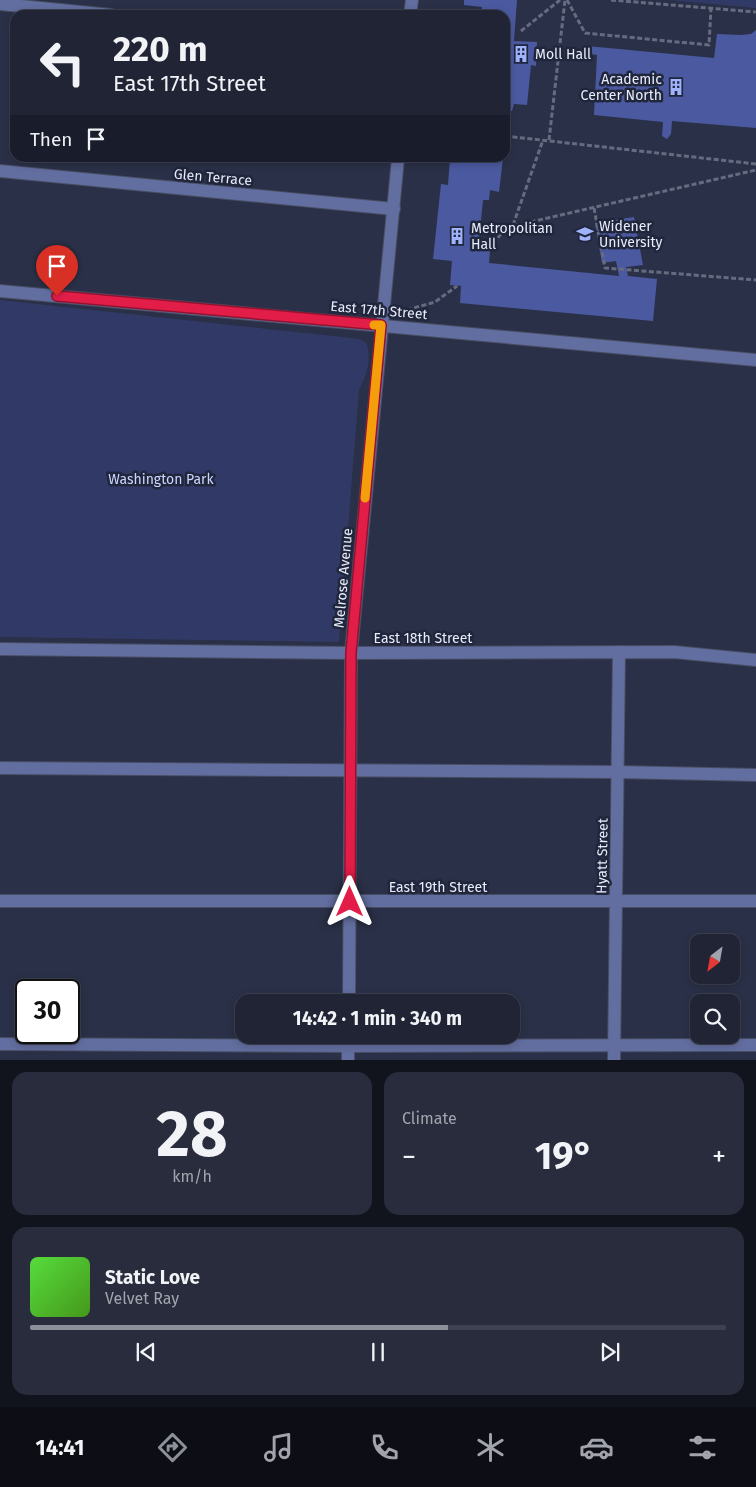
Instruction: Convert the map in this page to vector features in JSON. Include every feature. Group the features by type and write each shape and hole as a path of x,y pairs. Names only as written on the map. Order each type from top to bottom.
{"street":[{"path":"0,4 61,10"},
{"name":"Melrose Avenue","path":"349,994 351,653 398,162"},
{"name":"Glen Terrace","path":"0,171 394,209"},
{"name":"East 17th Street","path":"0,291 756,360"},
{"name":"East 18th Street","path":"0,649 351,653 674,652 756,660"},
{"name":"Hyatt Street","path":"614,1060 620,652"},
{"path":"0,768 351,772 618,772 756,775"},
{"name":"East 19th Street","path":"0,901 756,901"},
{"path":"0,1044 235,1041"},
{"path":"520,1043 756,1045"},
{"path":"348,1044 348,1060"}],"path":[{"path":"521,31 555,2 560,0"},
{"path":"566,0 585,32 709,45 711,8"},
{"path":"549,140 566,0"},
{"path":"611,0 756,12"},
{"path":"510,137 756,164"},
{"path":"513,226 543,140"},
{"path":"488,248 501,234 513,226 756,170"},
{"path":"594,208 605,268 756,280"},
{"path":"407,310 435,302 457,286"}],"green space":[{"path":"669,0 756,0 756,8"},
{"name":"Washington Park","path":"0,300 352,338 360,339 367,344 368,368 359,390 339,642 0,637"}],"building":[{"name":"Moll Hall","path":"464,0 517,0 514,41 537,42 536,66 531,65 527,105 514,104 512,111 510,111 510,10 482,10 482,7 464,5"},
{"name":"Academic Center North","path":"756,30 756,128 672,121 671,134 667,139 662,136 663,122 594,115 597,55 586,53 587,46 714,58 717,34 751,34"},
{"name":"Metropolitan Hall","path":"450,162 503,162 499,192 490,190 489,200 483,200 478,250 490,251 489,263 619,276 616,261 602,263 595,223 634,217 643,265 626,267 628,276 657,279 653,321 460,303 461,286 450,285 452,261 433,259 441,184 448,185"}],"slow traffic":[{"path":"365,498 381,325 374,325"}],"place":[{"name":"Moll Hall","path":"521,54"},
{"name":"Academic Center North","path":"676,87"},
{"name":"Widener University","path":"585,234"},
{"name":"Metropolitan Hall","path":"457,236"}],"route":[{"path":"57,296 381,325 351,653 350,902"}]}
